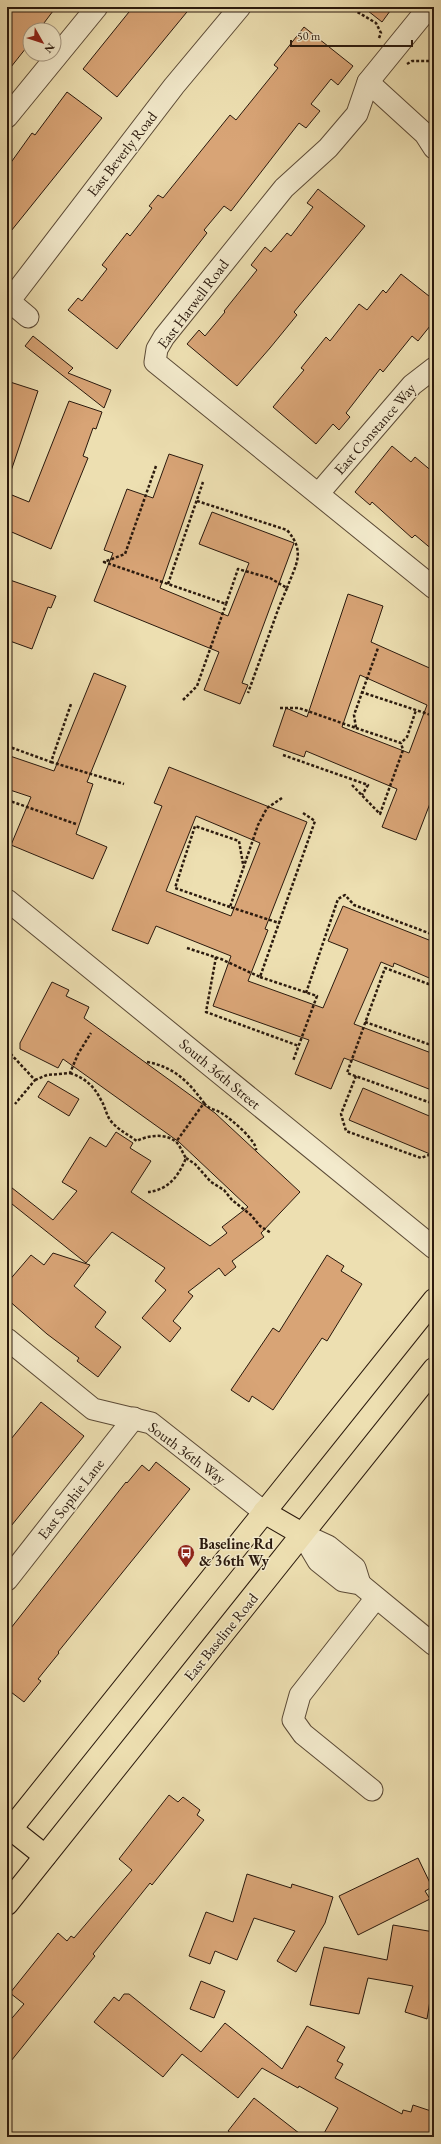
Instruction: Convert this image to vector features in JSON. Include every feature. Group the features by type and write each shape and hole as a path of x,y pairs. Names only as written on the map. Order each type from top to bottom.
{"main road":[{"path":"46,1856 9,1831 434,1300"},
{"name":"East Baseline Road","path":"7,1904 434,1369"},
{"path":"264,1512 302,1534"}],"street":[{"path":"7,117 97,7"},
{"name":"East Beverly Road","path":"8,302 174,86 240,7"},
{"name":"East Harwell Road","path":"429,7 368,82 357,114 328,148 284,188 164,337 157,349 155,362 319,493 434,588"},
{"path":"368,82 425,134 434,148"},
{"path":"8,302 28,318"},
{"name":"East Constance Way","path":"319,493 412,385 434,368"},
{"name":"South 36th Street","path":"7,900 434,1248"},
{"name":"South 36th Way","path":"7,1339 93,1409 151,1423 264,1512"},
{"name":"East Sophie Lane","path":"7,1580 134,1418"},
{"path":"302,1534 328,1546 355,1568 360,1584 434,1645"},
{"path":"372,1790 303,1734 293,1720 300,1695 376,1598"}],"path":[{"path":"349,7 376,23 381,33 378,40"},
{"path":"401,68 412,61 434,61"},
{"path":"156,466 125,554 104,562 226,604"},
{"path":"168,584 203,482"},
{"path":"197,501 287,530 297,541 299,555 248,693"},
{"path":"183,700 197,686 238,569 270,578 288,588"},
{"path":"356,728 354,715 378,648"},
{"path":"361,692 434,716"},
{"path":"51,762 71,704"},
{"path":"280,708 299,708 401,743"},
{"path":"401,743 407,737 416,710"},
{"path":"352,785 380,814 403,750 401,743"},
{"path":"7,746 51,762 124,784"},
{"path":"283,755 368,785 362,796"},
{"path":"230,907 258,825 268,808 282,798"},
{"path":"7,800 76,824"},
{"path":"260,977 315,821 303,813"},
{"path":"244,864 239,841 195,826 175,888 279,923"},
{"path":"306,992 338,899 345,895 354,905 434,935"},
{"path":"187,948 216,957 260,977 317,996 293,1061"},
{"path":"216,957 206,1012 299,1046"},
{"path":"434,986 385,968 347,1073 434,1104"},
{"path":"365,1022 434,1046"},
{"path":"70,1073 72,1065 90,1032"},
{"path":"7,1050 35,1080"},
{"path":"147,1062 164,1065 174,1072 194,1089 207,1108 223,1113 254,1141 256,1150"},
{"path":"15,1104 35,1080 46,1075 70,1073 82,1077 91,1085 116,1128 137,1140 146,1136 164,1136 176,1142 186,1158 195,1164 211,1182 224,1190 232,1200 251,1215 260,1226 271,1232"},
{"path":"356,1076 341,1114 346,1131 421,1158 434,1153"},
{"path":"176,1142 204,1103"},
{"path":"148,1192 176,1179 186,1158"}],"building":[{"path":"7,7 56,7 45,22 22,22 22,53 7,72"},
{"path":"133,7 191,7 117,97 83,69"},
{"path":"363,7 393,7 382,22"},
{"path":"304,27 353,66 338,85 331,79 311,104 320,111 306,128 299,123 231,211 224,206 204,230 207,233 117,349 68,310 78,298 82,301 107,269 102,265 127,233 130,236 152,208 149,206 158,195 163,198 230,115 236,120 278,68 274,65"},
{"path":"67,92 102,118 7,236 7,168 32,133 35,135"},
{"path":"318,189 365,226 294,312 297,315 237,386 187,344 199,330 205,336 225,312 224,311 257,270 251,265 265,247 271,252 287,233 291,236 313,207 307,203"},
{"path":"401,274 434,300 434,321 418,341 412,336 383,372 380,369 346,413 350,417 339,430 333,424 316,444 273,407 304,370 301,368 326,337 330,341 359,304 367,310 383,290 386,293"},
{"path":"33,336 73,368 68,373 111,390 104,408 25,346"},
{"path":"7,381 38,391 9,477 7,477"},
{"path":"69,401 102,412 96,429 93,428 83,456 88,458 51,549 7,530 7,493 29,502"},
{"path":"392,446 411,462 415,457 434,473 434,551 415,535 412,538 372,502 370,505 355,492"},
{"path":"169,454 203,465 160,588 228,616 249,563 199,544 212,512 294,543 242,683 248,685 240,704 204,690 219,652 94,601 113,553 104,550 127,489 153,498"},
{"path":"7,579 56,596 51,608 48,607 32,649 7,640"},
{"path":"348,594 383,606 371,642 434,670 434,793 416,840 382,827 397,789 306,751 304,757 273,746 286,708 307,717","holes":["360,675 427,705 409,753 342,727"]},
{"path":"94,673 126,686 87,782 93,784 76,834 107,847 93,879 11,845 31,797 7,789 7,755 54,771"},
{"path":"169,767 307,822 265,929 268,930 248,981 323,1008 348,949 328,941 343,906 434,942 434,980 394,963 393,967 381,962 354,1024 434,1054 434,1091 352,1059 352,1061 344,1058 331,1089 295,1074 309,1040 213,1006 231,956 156,926 148,944 112,930 162,806 154,803","holes":["196,816 260,843 231,916 166,891"]},
{"path":"52,982 69,990 66,996 89,1007 84,1018 215,1113 300,1192 261,1233 264,1237 232,1261 236,1267 225,1276 219,1268 188,1292 193,1296 173,1321 181,1328 170,1342 142,1318 166,1290 155,1281 165,1268 112,1232 86,1263 7,1200 7,1184 53,1220 77,1191 62,1182 90,1137 106,1147 116,1132 133,1143 130,1148 151,1161 131,1192 210,1246 227,1233 222,1227 248,1207 179,1142 63,1059 58,1068 20,1049 20,1043"},
{"path":"48,1081 79,1099 69,1116 38,1097"},
{"path":"363,1088 434,1118 434,1146 430,1154 349,1120"},
{"path":"53,1253 90,1265 74,1286 106,1312 95,1327 121,1347 98,1377 77,1361 79,1358 47,1334 7,1299 7,1283 31,1255 44,1265"},
{"path":"327,1255 344,1266 341,1271 362,1284 327,1341 322,1338 273,1410 252,1396 249,1402 231,1390 273,1328 279,1332"},
{"path":"41,1402 84,1436 7,1531 7,1444"},
{"path":"156,1462 190,1489 58,1652 59,1653 38,1679 41,1681 24,1702 7,1689 7,1633 126,1482 127,1483 142,1465 149,1471"},
{"path":"169,1795 178,1802 183,1797 200,1810 197,1815 204,1820 152,1885 150,1883 93,1954 95,1956 7,2066 7,2024 24,2004 10,1993 58,1933 67,1941 71,1936 74,1938 132,1870 119,1859"},
{"path":"418,1858 432,1887 425,1891 430,1899 358,1935 339,1896"},
{"path":"247,1874 291,1888 292,1884 333,1897 325,1923 296,1972 277,1961 295,1931 254,1918 237,1960 215,1951 210,1964 189,1956 206,1912 233,1922"},
{"path":"393,1925 434,1932 434,1976 427,2019 405,2012 413,1986 368,1978 359,2014 310,2005 324,1947 387,1960"},
{"path":"201,1981 225,1991 214,2018 190,2009"},
{"path":"124,1994 129,1994 201,2052 225,2023 282,2069 307,2026 345,2047 337,2061 343,2064 335,2078 402,2114 403,2110 411,2112 413,2105 434,2112 434,2137 322,2137 338,2108 299,2086 298,2088 262,2068 238,2098 182,2054 163,2077 94,2022 114,1997 119,2001"},
{"path":"254,2098 304,2137 236,2137 228,2131"}],"place":[{"name":"Baseline Rd & 36th Wy","path":"186,1568"}]}
